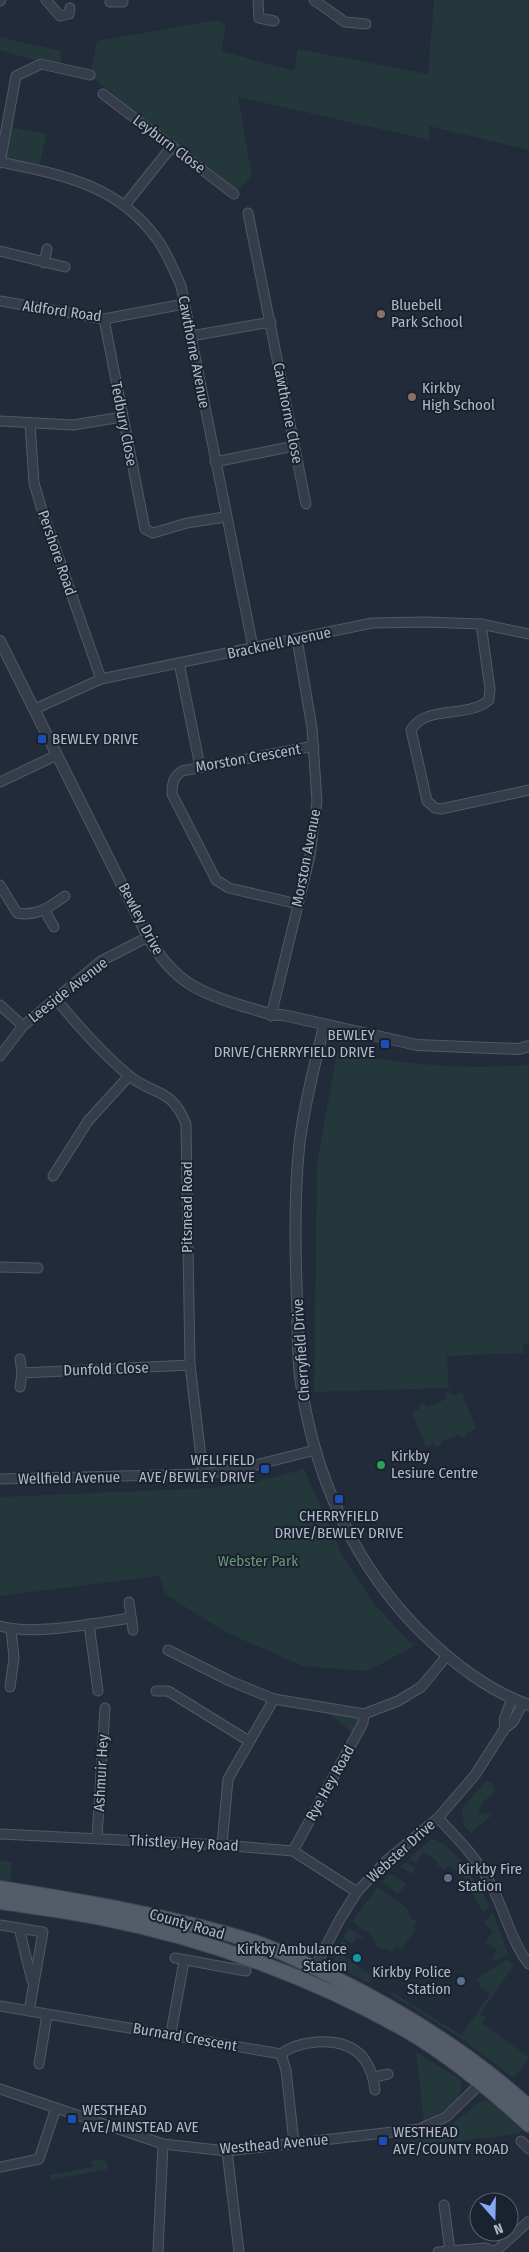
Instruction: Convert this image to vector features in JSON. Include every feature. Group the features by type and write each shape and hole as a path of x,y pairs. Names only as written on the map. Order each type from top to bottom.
{"main road":[{"name":"County Road","path":"0,1888 134,1911 202,1926 257,1943 315,1968 402,2014 478,2065 529,2107"},
{"name":"County Road","path":"0,1902 100,1918 148,1929 232,1953 308,1983 356,2004 410,2032 481,2083 529,2125"}],"street":[{"path":"46,0 60,16 70,14 70,8"},
{"path":"110,2 123,2 123,0"},
{"path":"258,0 259,18 274,21"},
{"path":"314,0 345,22 366,24"},
{"path":"0,162 4,114 16,76 41,64 90,75"},
{"name":"Leyburn Close","path":"104,94 234,194"},
{"path":"126,205 172,146"},
{"name":"Cawthorne Avenue","path":"0,162 65,176 92,186 126,205 158,240 181,286 253,647"},
{"path":"191,336 271,322 248,213"},
{"path":"44,263 47,249"},
{"path":"0,251 65,268"},
{"name":"Aldford Road","path":"0,302 104,319 184,304"},
{"name":"Tedbury Close","path":"104,319 145,529 153,533 188,523 226,517"},
{"name":"Cawthorne Close","path":"271,322 306,504"},
{"path":"0,421 30,424 73,424 122,417"},
{"name":"Pershore Road","path":"30,424 34,484 101,679"},
{"path":"215,462 294,446"},
{"name":"Bracknell Avenue","path":"35,709 101,679 372,623 481,624 529,634"},
{"path":"481,624 490,689 489,700 479,707 421,719 411,730 427,801 435,808 441,808 529,790"},
{"name":"Morston Avenue","path":"271,1016 310,856 315,818 317,783 314,746 297,639"},
{"name":"Bewley Drive","path":"0,641 148,938 165,963 179,978 219,998 271,1016 283,1015 324,1026 434,1047 519,1049 529,1046"},
{"path":"179,663 200,766"},
{"name":"Morston Crescent","path":"298,904 229,888 216,880 172,794 172,784 177,774 200,766 314,746"},
{"path":"0,782 57,756"},
{"path":"3,889 9,904 17,913 24,915 45,911 65,896"},
{"path":"45,911 54,926"},
{"name":"Leeside Avenue","path":"0,1056 23,1026 101,961 148,938"},
{"name":"Pitsmead Road","path":"56,999 87,1037 129,1076 168,1096 180,1108 186,1124 190,1365 203,1474"},
{"path":"0,1005 23,1026"},
{"name":"Cherryfield Drive","path":"324,1026 299,1146 296,1203 300,1375 315,1450 332,1500 366,1563 409,1620 446,1656 466,1671 526,1704"},
{"path":"53,1176 88,1121 129,1076"},
{"path":"0,1267 38,1268"},
{"path":"20,1359 22,1373 20,1387"},
{"name":"Dunfold Close","path":"22,1373 190,1365"},
{"name":"Wellfield Avenue","path":"0,1480 203,1474 252,1466 315,1450"},
{"path":"130,1602 133,1630"},
{"path":"0,1626 11,1629 89,1624 132,1618"},
{"path":"89,1624 98,1691"},
{"path":"10,1687 14,1658 11,1629"},
{"path":"168,1650 230,1681 274,1699 364,1714 398,1702 421,1687 446,1656"},
{"path":"156,1692 168,1691 249,1740"},
{"name":"Webster Drive","path":"505,1728 504,1720 512,1698"},
{"path":"222,1845 228,1779 274,1699"},
{"name":"Webster Drive","path":"308,1983 336,1925 357,1892 391,1856 438,1818 475,1775 505,1728 513,1722 526,1704"},
{"name":"Ashmuir Hey","path":"97,1838 105,1708"},
{"name":"Rye Hey Road","path":"293,1851 363,1723 364,1714"},
{"path":"438,1818 462,1844 489,1880 520,1950 529,1964"},
{"name":"Thistley Hey Road","path":"0,1834 222,1845 293,1851 357,1892"},
{"path":"0,1925 47,1930 29,2011"},
{"path":"19,1928 33,1987"},
{"path":"171,2033 179,1960 234,1974 246,1971"},
{"name":"Burnard Crescent","path":"0,2006 171,2033 281,2054"},
{"path":"39,2064 47,2014"},
{"path":"294,2143 286,2070 281,2054 288,2048 311,2043 338,2042 356,2052 374,2077 375,2090"},
{"path":"374,2077 388,2074"},
{"name":"Westhead Avenue","path":"0,2089 163,2144 227,2151 419,2129 446,2117 481,2083"},
{"path":"0,2167 39,2159 56,2108"},
{"path":"522,2141 529,2149"},
{"path":"158,2252 163,2144"},
{"path":"227,2151 240,2252"},
{"path":"444,2205 450,2251"},
{"path":"438,2252 485,2248 497,2252 529,2221"}],"green space":[{"path":"434,0 529,0 529,150 429,126 429,140 238,97 252,176 234,194 90,75 97,41 218,20 226,26 221,51 294,71 298,49 428,74"},
{"path":"0,37 61,51 60,68 0,50"},
{"path":"7,126 47,134 38,170 0,162"},
{"path":"337,1053 432,1065 480,1067 529,1064 529,1343 522,1345 525,1353 447,1356 449,1388 314,1392 317,1163"},
{"path":"451,1392 452,1395 462,1392 476,1429 466,1433 467,1436 460,1438 459,1435 441,1441 442,1444 436,1447 434,1443 426,1447 412,1412 419,1409 419,1405 425,1403 427,1407 446,1399 444,1394"},
{"name":"Webster Park","path":"304,1469 342,1555 374,1604 414,1646 368,1671 303,1666 225,1632 165,1594 160,1576 0,1596 0,1497 211,1488 263,1480"},
{"path":"317,1705 364,1714 356,1735"},
{"path":"486,1781 492,1783 495,1790 483,1802 479,1812 492,1815 471,1833 464,1826 462,1808"},
{"path":"431,1839 449,1848 465,1866 490,1906 483,1912 468,1887 462,1883 465,1878 448,1866 444,1870 437,1865 438,1862 424,1852 415,1863 409,1859"},
{"path":"0,1860 12,1862 10,1890 0,1888"},
{"path":"407,1862 416,1868 412,1874 399,1866"},
{"path":"390,1873 406,1884 398,1894 382,1882"},
{"path":"377,1887 407,1908 410,1917 417,1922 413,1927 416,1929 401,1950 396,1947 392,1952 385,1948 384,1950 379,1947 378,1949 370,1934 352,1922"},
{"path":"493,1913 508,1954 496,1961 491,1958 497,1950 485,1942 493,1931 484,1923"},
{"path":"349,1928 364,1939 357,1937 352,1944 343,1938"},
{"path":"342,1940 350,1947 344,1956 373,1977 369,1983 336,1967 334,1961"},
{"path":"507,1959 514,1965 480,2014 486,2018 482,2023 529,2058 514,2078 459,2037 390,1994 392,1992 461,2035 490,1994 479,1986 481,1983 476,1979"},
{"path":"416,2052 460,2079 461,2087 457,2100 445,2110 424,2121"},
{"path":"479,2102 493,2103 521,2129 519,2134 406,2147 405,2142 416,2140 445,2128"},
{"path":"101,2159 107,2162 108,2169 50,2180 49,2175 92,2167 91,2161"}],"place":[{"name":"Bluebell Park School","path":"381,314"},
{"name":"Kirkby High School","path":"412,397"},
{"name":"BEWLEY DRIVE","path":"42,739"},
{"name":"BEWLEY DRIVE/CHERRYFIELD DRIVE","path":"385,1044"},
{"name":"Kirkby Lesiure Centre","path":"381,1465"},
{"name":"WELLFIELD AVE/BEWLEY DRIVE","path":"265,1469"},
{"name":"CHERRYFIELD DRIVE/BEWLEY DRIVE","path":"339,1499"},
{"name":"Kirkby Fire Station","path":"448,1878"},
{"name":"Kirkby Ambulance Station","path":"357,1958"},
{"name":"Kirkby Police Station","path":"461,1981"},
{"name":"WESTHEAD AVE/MINSTEAD AVE","path":"72,2119"},
{"name":"WESTHEAD AVE/COUNTY ROAD","path":"383,2141"}]}
